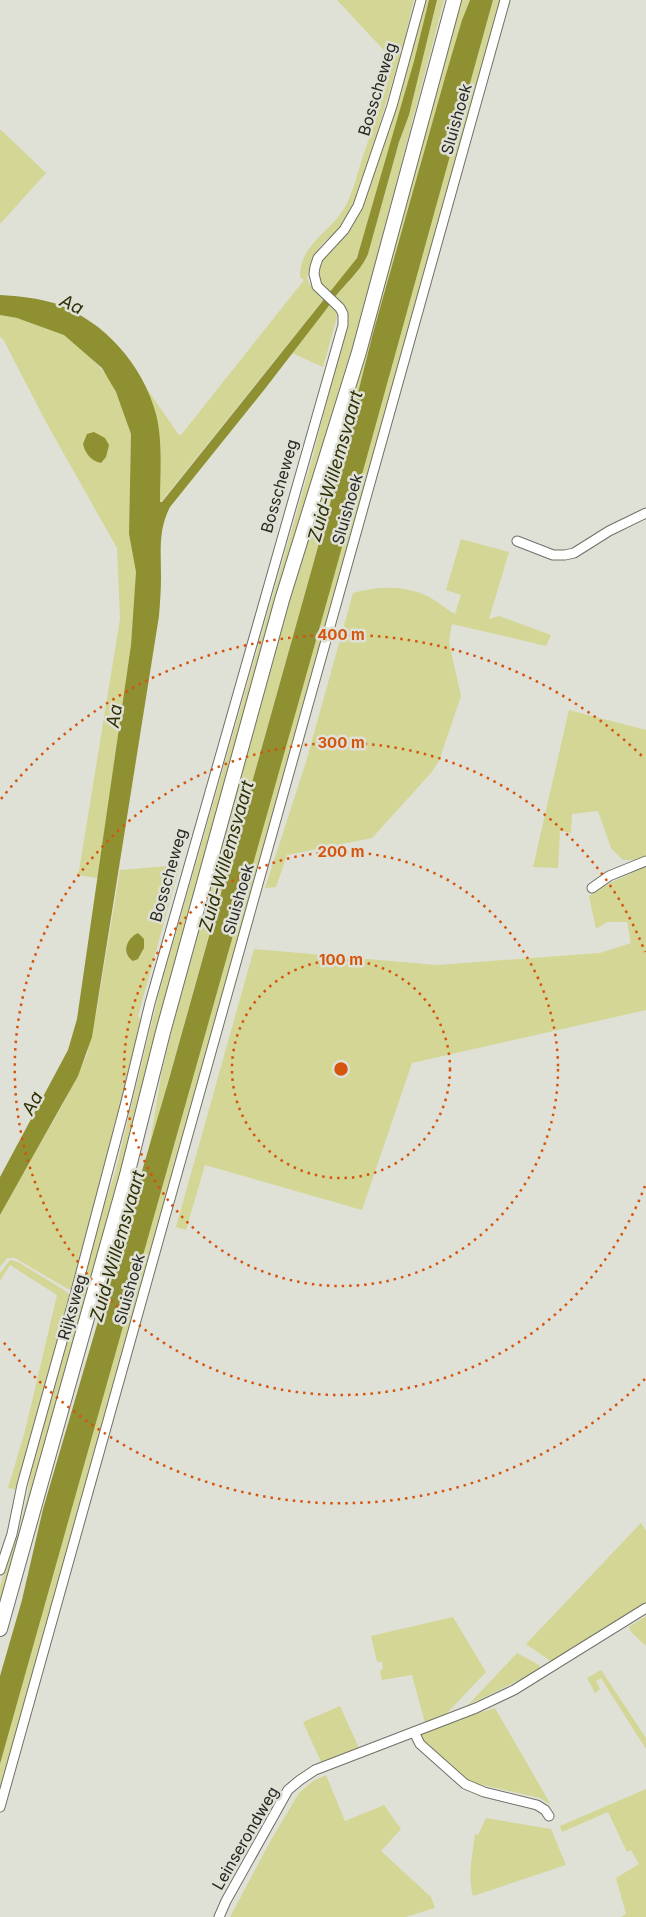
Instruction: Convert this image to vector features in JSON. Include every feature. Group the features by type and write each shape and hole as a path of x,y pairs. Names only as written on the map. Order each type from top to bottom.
{"main road":[{"name":"Rijksweg","path":"0,1629 124,1185 173,994 282,600 359,352 454,0"}],"street":[{"name":"Bosscheweg","path":"150,1003 343,325 343,314 336,303 317,286 314,274 318,258 344,230 358,206 392,106 421,0"},
{"name":"Sluishoek","path":"0,1807 505,0"},
{"path":"517,541 553,555 565,555 574,553 609,531 646,513"},
{"path":"592,888 609,876 646,861"},
{"name":"Rijksweg","path":"0,1570 12,1534 22,1485 126,1102 150,1003"},
{"name":"Leinserondweg","path":"220,1917 226,1901 279,1806 288,1790 294,1785 315,1770 476,1708 514,1690 646,1608"},
{"path":"414,1732 420,1744 465,1784 484,1792 537,1805 545,1810 549,1816"}],"green space":[{"path":"337,0 414,0 402,50 359,193 343,225 321,245 311,262 307,278 310,285 324,299 160,503 158,424 147,389 179,435 181,435 304,280 300,277 301,265 305,255 340,214 353,189 393,60"},
{"path":"423,0 429,0 362,247 351,268 328,294 319,280 317,264 346,232"},
{"path":"437,0 444,0 349,364 50,1423 0,1620 0,1586 20,1527 27,1498 35,1446 100,1217 115,1173 161,985 311,463 345,331 346,312 333,298 357,273 368,254 399,142 409,115"},
{"path":"462,0 470,0 446,74 373,333 330,504 149,1149 162,1070 186,971 286,610 324,491 433,97"},
{"path":"493,0 503,0 0,1794 0,1764 331,587"},
{"path":"0,129 46,173 0,224"},
{"path":"330,304 336,311 337,317 323,367 292,353"},
{"path":"0,315 17,318 64,334 92,359 109,378 124,410 131,434 129,534 136,572 135,598 131,645 98,878 76,875 79,871 120,619 117,548 46,422 3,339 0,337"},
{"path":"461,539 509,552 489,619 499,616 551,635 546,646 452,624 449,642 461,696 439,761 431,773 372,838 287,855 276,887 265,888 306,762 353,593 382,588 411,590 429,597 455,614 461,595 446,590"},
{"path":"569,710 646,730 646,856 635,860 623,860 611,848 598,811 572,814 571,833 560,831 558,868 533,867"},
{"path":"180,865 138,1016 142,1022 73,1289 68,1289 15,1258 7,1258 0,1267 0,1215 63,1104 87,1055 97,1009 120,870","holes":["142,937 144,943 138,959 126,952 126,945"]},
{"path":"646,867 646,1010 412,1063 362,1210 205,1165 186,1230 176,1227 254,949 437,965 600,953 631,943 627,922 607,922 596,929 589,896 603,886"},
{"path":"10,1260 18,1262 64,1290 72,1297 18,1490 8,1488 25,1431 57,1295 10,1265 0,1281 0,1273"},
{"path":"641,1523 646,1531 646,1602 552,1662 526,1644"},
{"path":"646,1616 646,1646 631,1632 629,1627"},
{"path":"453,1617 486,1672 447,1713 425,1723 412,1675 382,1680 380,1671 383,1669 382,1662 377,1662 371,1636"},
{"path":"517,1653 539,1665 540,1670 468,1705"},
{"path":"601,1670 646,1738 646,1749 601,1678 596,1681 600,1689 595,1693 587,1678"},
{"path":"340,1706 359,1748 322,1764 303,1722"},
{"path":"495,1708 551,1805 540,1798 469,1782 427,1748 421,1737 422,1733 431,1728"},
{"path":"326,1775 345,1821 384,1805 401,1829 381,1851 431,1897 435,1908 406,1917 230,1917 271,1840 299,1793 313,1781"},
{"path":"646,1789 646,1917 621,1917 626,1914 616,1878 639,1864 631,1850 627,1852 608,1812 562,1832 560,1826"},
{"path":"486,1818 551,1829 566,1865 473,1896 470,1872 475,1834 478,1835"}],"shaded area":[{"path":"429,0 437,0 409,115 399,142 368,254 364,262 170,507 166,516 161,541 159,616 92,1037 78,1076 0,1215 0,1177 68,1050 77,1019 131,645 136,572 129,534 131,434 116,392 102,368 64,335 17,318 0,315 0,295 43,300 75,312 106,334 132,362 150,396 156,414 161,469 160,502 162,502 357,258 414,61"},
{"path":"470,0 493,0 331,587 0,1764 0,1676 22,1600 43,1509 169,1079 330,504 373,333 446,74"},
{"path":"94,432 105,438 109,445 106,457 101,463 89,456 83,444 87,434"},
{"path":"138,933 144,939 144,948 138,959 133,961 127,954 126,946 130,939"}],"water label":[{"name":"Aa","path":"72,304"},
{"name":"Zuid-Willemsvaart","path":"335,466"},
{"name":"Aa","path":"114,716"},
{"name":"Zuid-Willemsvaart","path":"226,856"},
{"name":"Aa","path":"32,1103"},
{"name":"Zuid-Willemsvaart","path":"117,1246"}]}
